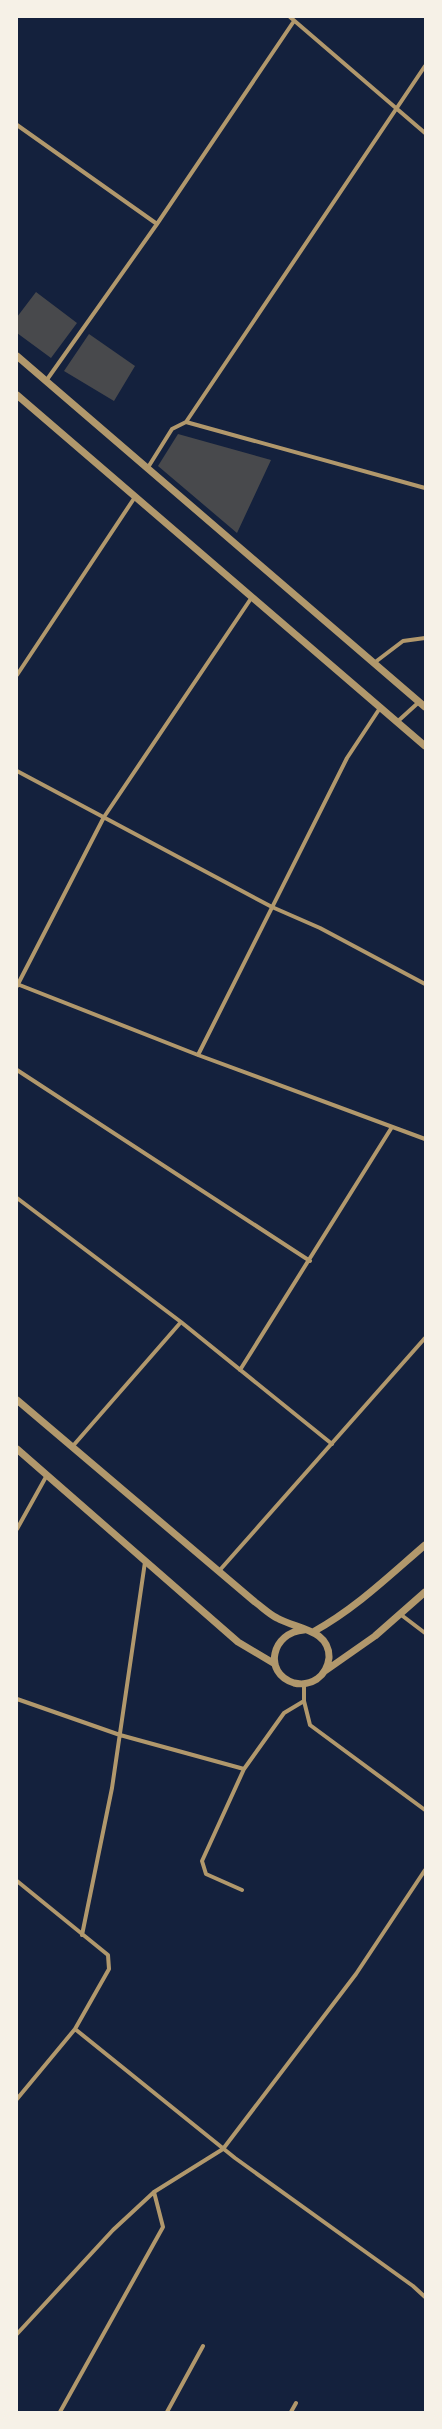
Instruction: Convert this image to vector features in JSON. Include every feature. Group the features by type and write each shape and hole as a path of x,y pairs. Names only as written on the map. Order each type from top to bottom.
{"street":[{"path":"290,17 397,110 425,132"},
{"path":"46,381 157,224 294,21"},
{"path":"148,468 172,430 186,422 397,110 425,66"},
{"path":"17,125 157,224"},
{"path":"17,356 425,707"},
{"path":"18,398 135,496 425,746"},
{"path":"186,422 425,488"},
{"path":"17,675 135,496"},
{"path":"252,597 104,817 17,984 425,1139"},
{"path":"374,663 402,641 425,638"},
{"path":"397,722 419,702"},
{"path":"198,1054 347,758 380,708"},
{"path":"17,771 272,907 320,928 425,984"},
{"path":"17,1070 310,1261"},
{"path":"240,1370 310,1261 392,1127"},
{"path":"17,1198 181,1322 332,1444"},
{"path":"72,1447 181,1322"},
{"path":"219,1571 425,1338"},
{"path":"17,1400 278,1619 304,1630 313,1632 321,1637 327,1649 328,1663 319,1678 304,1684 295,1683 286,1679 275,1664 238,1642 17,1449"},
{"path":"17,1529 47,1475"},
{"path":"313,1632 338,1618 363,1600 425,1545"},
{"path":"82,1935 112,1788 146,1561"},
{"path":"324,1671 375,1636 425,1592"},
{"path":"400,1614 425,1633"},
{"path":"275,1664 276,1646 281,1639 287,1633 304,1630"},
{"path":"304,1684 304,1701 310,1725 425,1810"},
{"path":"17,1699 120,1735 244,1769"},
{"path":"242,1890 206,1874 202,1861 244,1769 284,1713 304,1701"},
{"path":"17,2334 113,2230 154,2192 223,2149 356,1974 425,1870"},
{"path":"17,1881 108,1955 109,1969 75,2029 17,2099"},
{"path":"75,2029 223,2149 413,2286 425,2297"},
{"path":"60,2412 163,2227 154,2192"},
{"path":"167,2412 203,2346"},
{"path":"291,2412 296,2403"}],"building":[{"path":"36,292 77,323 51,358 17,333 17,317"},
{"path":"89,334 135,366 114,401 64,371"},
{"path":"178,434 271,460 237,533 158,466"}]}
